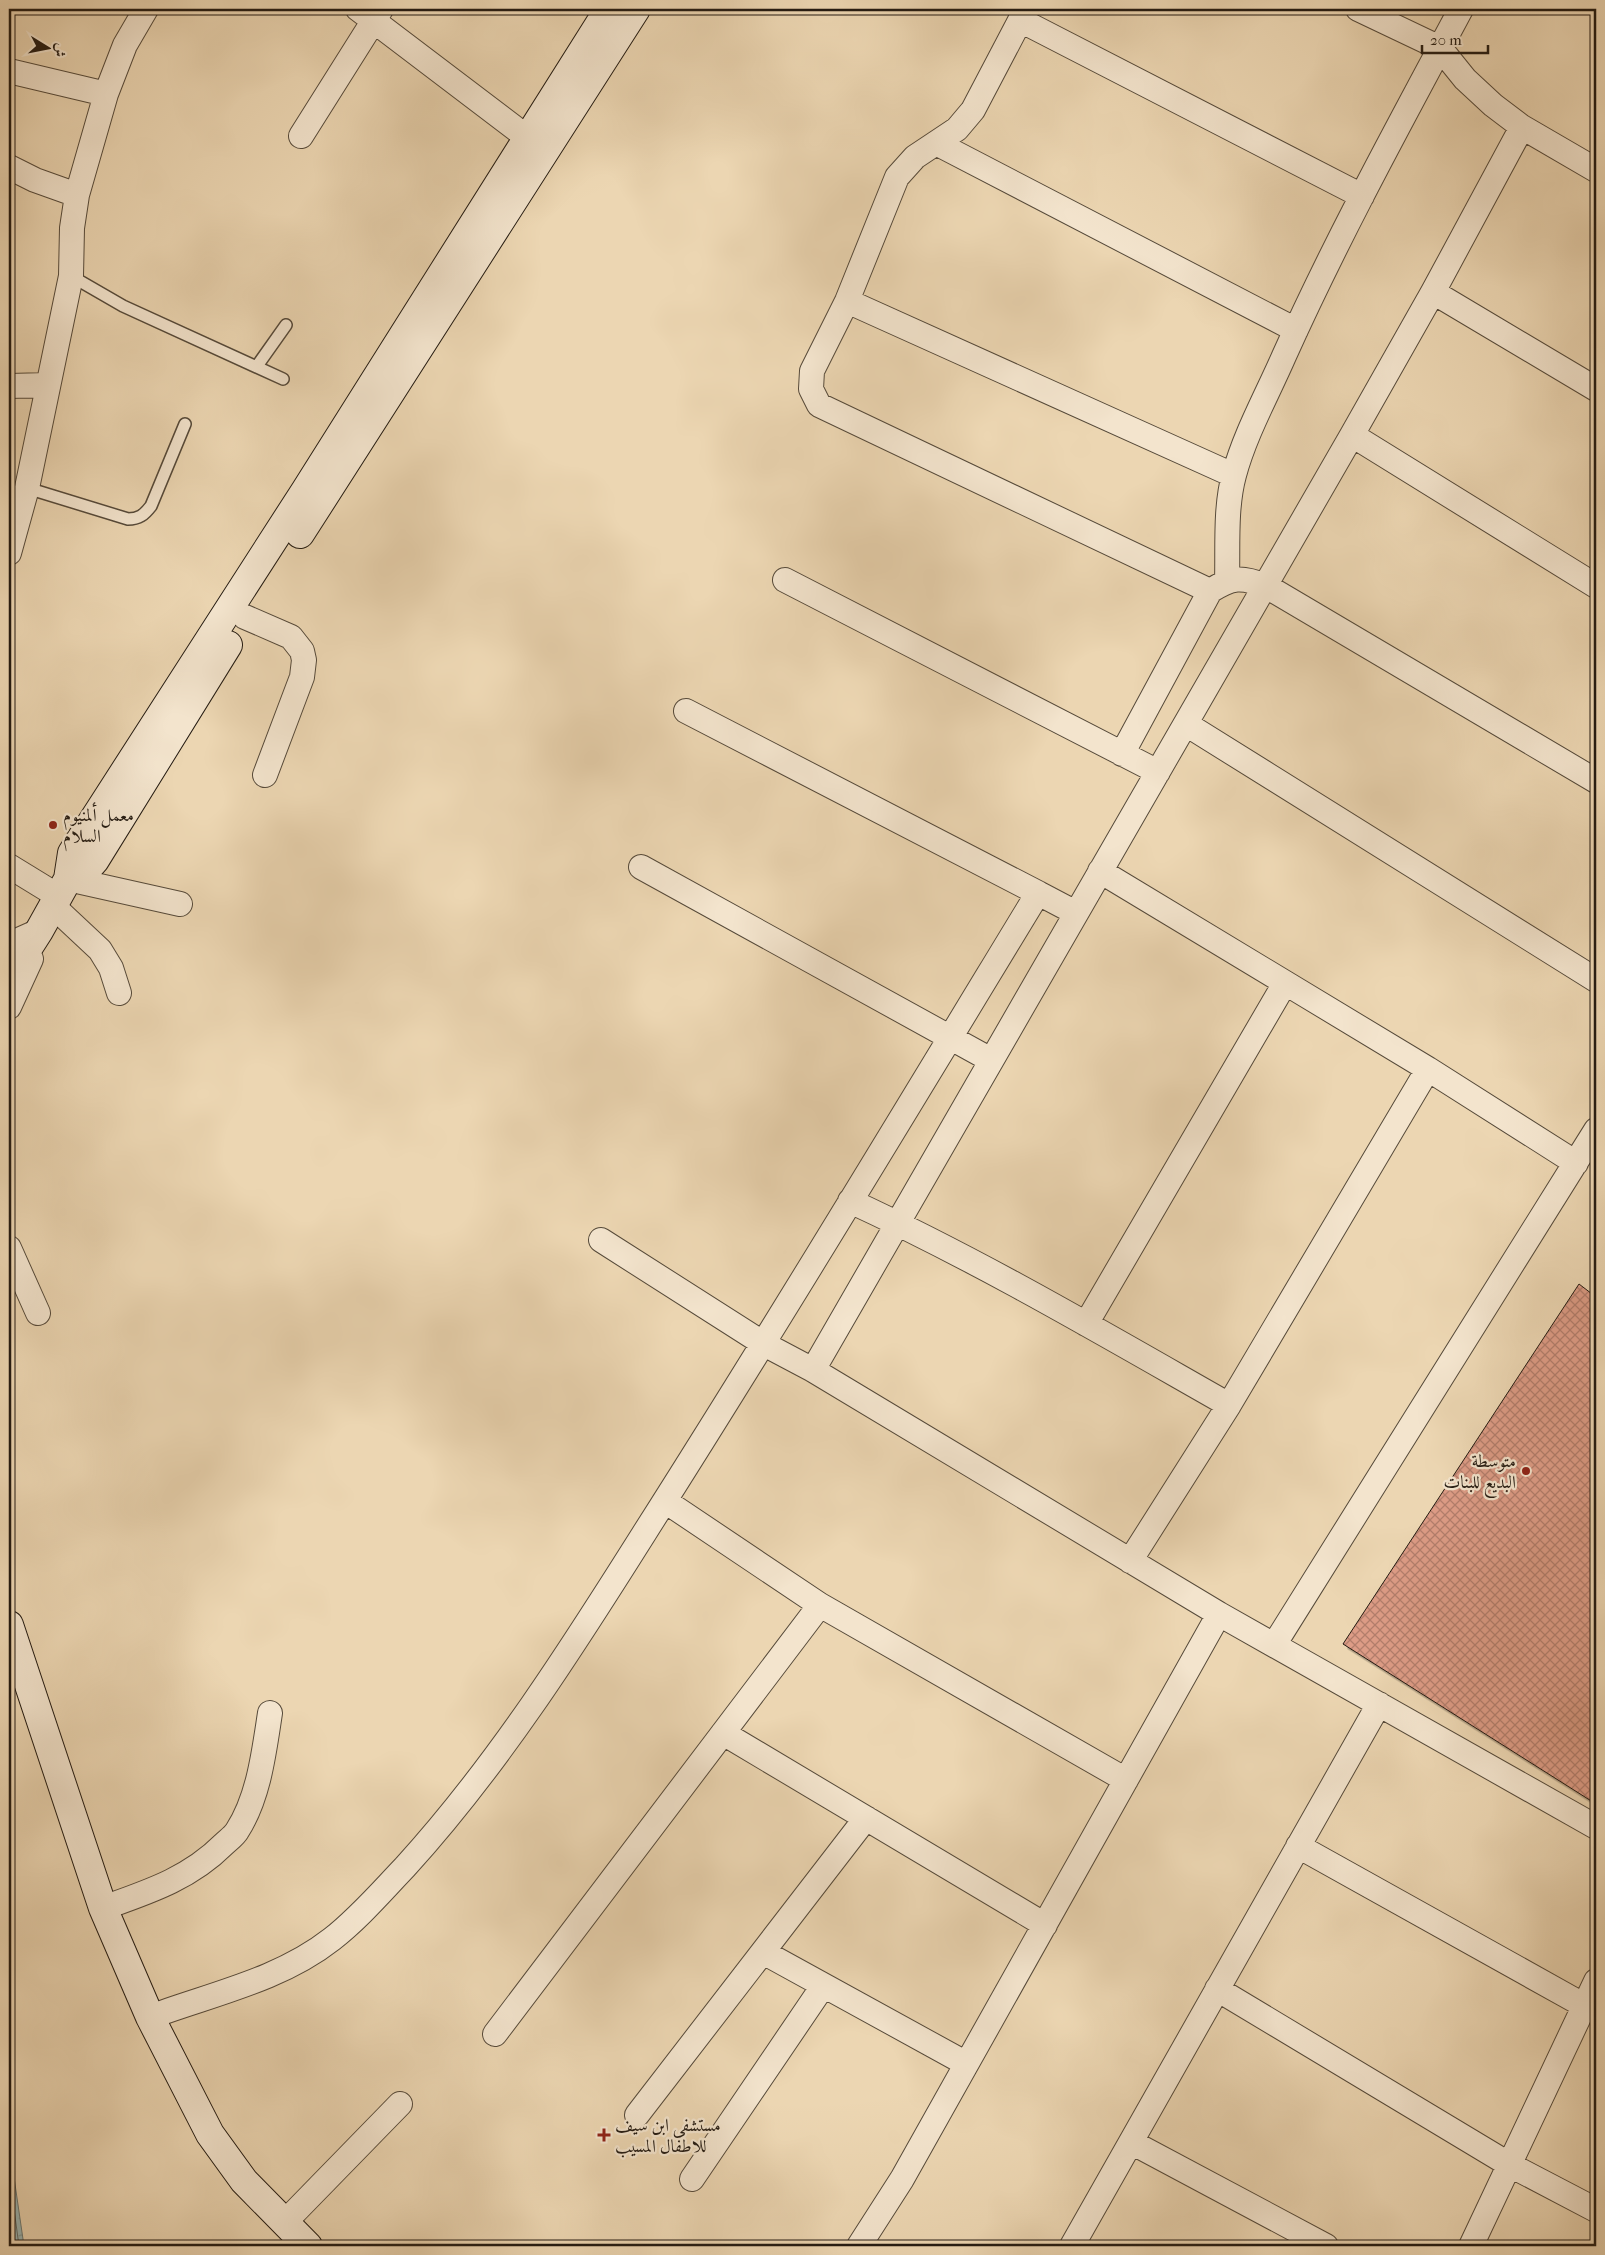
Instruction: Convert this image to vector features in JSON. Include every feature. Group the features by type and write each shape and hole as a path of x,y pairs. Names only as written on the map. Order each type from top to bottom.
{"main road":[{"path":"9,978 60,894 72,853 300,499 610,9"},
{"path":"60,894 98,856 245,617 374,421 636,9"},
{"path":"9,1625 103,1908 150,2017 210,2134 244,2181 308,2246"}],"street":[{"path":"9,553 27,488 71,276 72,228 77,195 106,94 125,45 146,9"},
{"path":"1358,9 1440,48 1471,85 1522,127 1596,170"},
{"path":"1122,754 1219,586 1234,475 1296,330 1362,196 1461,9"},
{"path":"301,136 371,13 528,138"},
{"path":"1362,196 1023,14 973,110 957,129 938,144 914,158 897,177 847,302 812,371 811,389 819,404 1219,586 1247,579 1266,586 1596,780"},
{"path":"9,71 106,94"},
{"path":"813,1370 1266,586 1433,292 1522,127"},
{"path":"938,144 1296,330"},
{"path":"9,167 35,180 77,195"},
{"path":"1433,292 1596,389"},
{"path":"847,302 1234,475"},
{"path":"9,386 48,385"},
{"path":"1352,435 1596,586"},
{"path":"785,580 1158,772"},
{"path":"245,617 291,637 298,643 304,660 302,677 265,775"},
{"path":"686,711 1076,913"},
{"path":"1186,724 1596,980"},
{"path":"9,866 60,894 180,904"},
{"path":"640,867 991,1060"},
{"path":"1100,871 1428,1069 1576,1164"},
{"path":"150,2017 284,1969 314,1952 336,1936 381,1892 437,1832 498,1751 598,1606 764,1344 1038,893"},
{"path":"60,894 111,968 119,994"},
{"path":"9,949 21,939 39,931"},
{"path":"9,1007 29,964 39,931"},
{"path":"1086,1324 1285,982"},
{"path":"1130,1561 1228,1405 1428,1069"},
{"path":"1274,1645 1596,1130"},
{"path":"850,1201 897,1222 1086,1324 1228,1405"},
{"path":"601,1240 764,1344 813,1370 1219,1614 1596,1827"},
{"path":"9,1248 38,1313"},
{"path":"665,1501 820,1605 1126,1780"},
{"path":"495,2034 820,1605"},
{"path":"859,2246 902,2179 965,2063 1045,1925 1219,1614"},
{"path":"1072,2246 1379,1704"},
{"path":"103,1908 170,1883 211,1857 236,1832 246,1812 261,1767 270,1713"},
{"path":"723,1733 1045,1925"},
{"path":"637,2115 866,1818"},
{"path":"1298,1846 1585,2006"},
{"path":"762,1952 965,2063"},
{"path":"1471,2246 1596,1981"},
{"path":"692,2179 823,1986"},
{"path":"1217,1990 1510,2165 1596,2210"},
{"path":"284,2223 400,2104"},
{"path":"1131,2142 1290,2238 1326,2246"}],"lane":[{"path":"71,276 123,306 283,379"},
{"path":"257,366 286,325"},
{"path":"27,488 128,519 137,519 150,506 185,424"}],"water":[{"path":"9,2143 24,2246 9,2246"}],"building":[{"name":"متوسطة البديع للبنات","path":"1579,1284 1596,1297 1596,1804 1343,1644"}],"place":[{"name":"معمل ألمنيوم السلام","path":"53,825"},
{"name":"متوسطة البديع للبنات","path":"1526,1471"},
{"name":"مستشفى ابن سيف للاطفال المسيب","path":"604,2135"}]}
